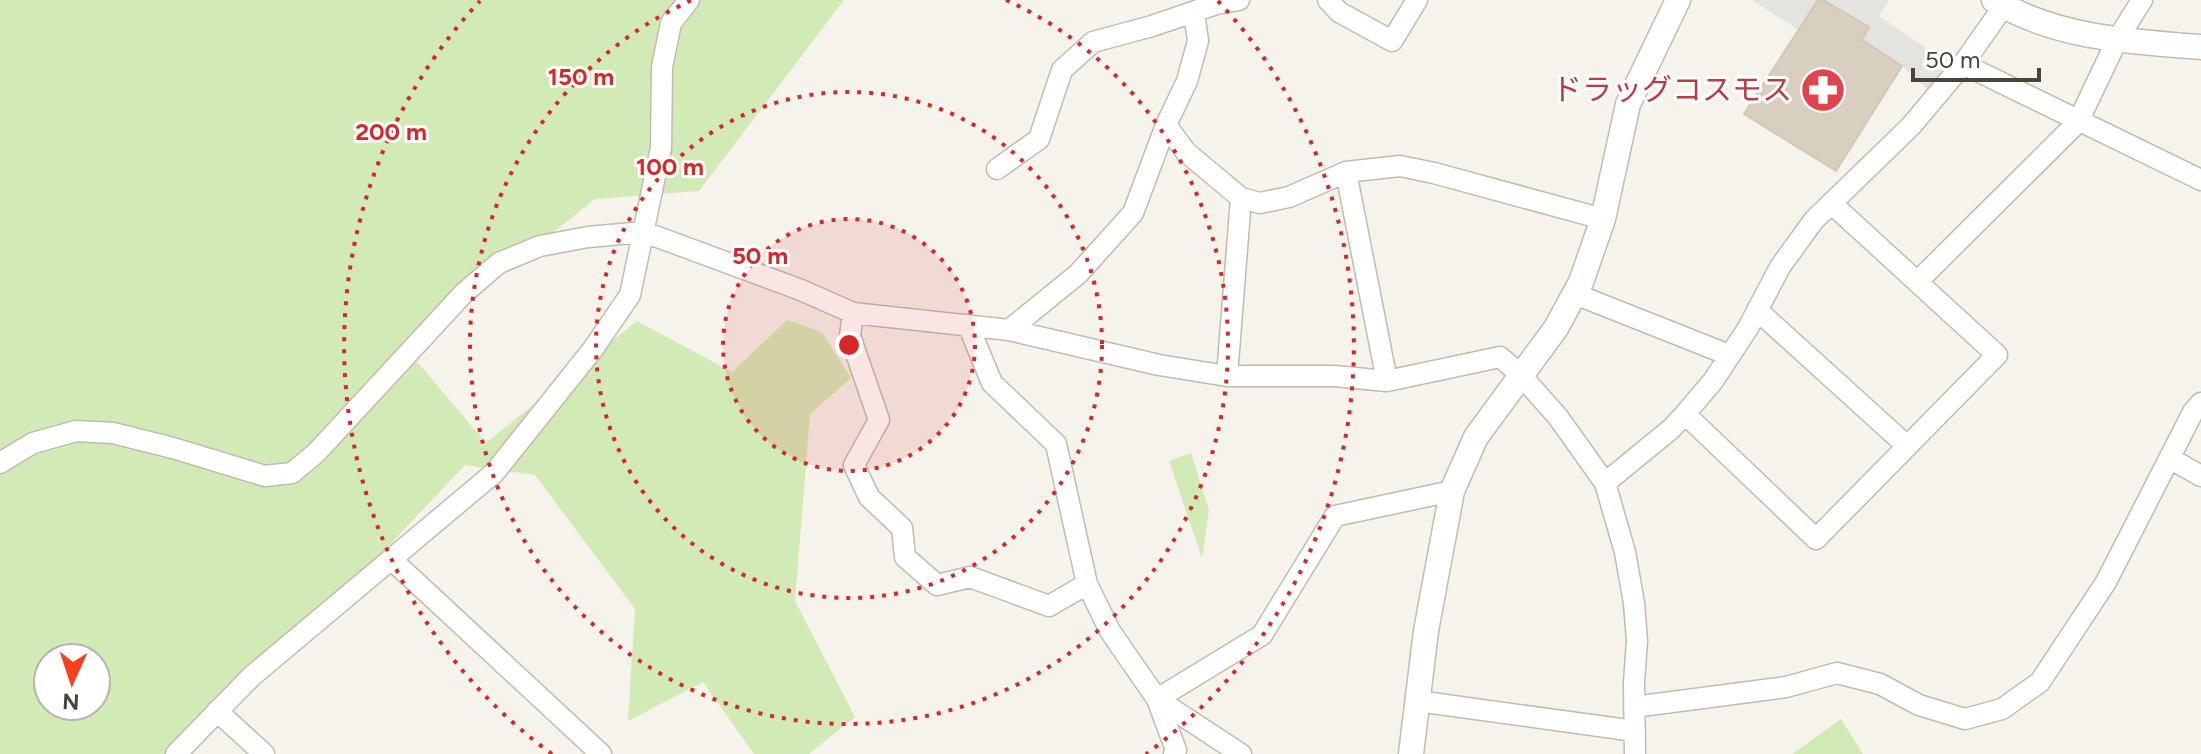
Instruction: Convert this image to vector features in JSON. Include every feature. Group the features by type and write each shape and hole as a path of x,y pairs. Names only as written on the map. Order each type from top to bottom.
{"street":[{"path":"176,754 252,676 311,623 392,560 494,473 593,349 630,295 661,148 662,67 671,23 689,0"},
{"path":"997,169 1039,139 1062,70 1093,42 1194,13 1215,2 1239,0"},
{"path":"1328,0 1339,12 1392,41 1417,0"},
{"path":"1411,754 1426,631 1452,491 1476,437 1556,328 1575,294 1603,219 1628,104 1678,0"},
{"path":"1917,282 2078,122 2117,40 2142,0"},
{"path":"1605,483 1685,414 1729,355 1780,267 1814,220 1911,126 1963,64 2002,2 2050,25 2117,40 2201,47"},
{"path":"1009,330 1078,274 1133,213 1166,125 1187,81 1198,41 1194,13"},
{"path":"1963,64 2201,180"},
{"path":"1166,125 1186,152 1241,198 1260,203 1289,197 1346,172 1400,166 1603,219"},
{"path":"1346,172 1387,381"},
{"path":"1227,376 1241,198"},
{"path":"1685,414 1816,539 1997,355 1831,203"},
{"path":"0,463 33,443 76,431 113,433 265,476 292,473 316,453 464,293 499,263 540,246 588,237 644,232 801,290 853,313 1009,330 1159,365 1227,376 1334,376 1387,381 1500,357 1520,374 1558,417 1605,483 1625,552 1634,603 1637,641 1635,754"},
{"path":"1575,294 1729,355"},
{"path":"1757,310 1907,446"},
{"path":"853,313 850,336 879,420 854,465 869,497 902,528 905,557 937,585 970,577 1049,606 1087,584"},
{"path":"968,325 992,383 1056,444 1087,584 1110,631 1157,699 1176,750 1174,754"},
{"path":"1634,707 1786,687 1837,673 1880,684 1919,705 1965,719 2002,709 2040,682 2106,582 2193,412 2201,403"},
{"path":"2171,459 2201,476"},
{"path":"1157,699 1262,635 1335,516 1452,491"},
{"path":"392,560 601,754"},
{"path":"1157,699 1241,754"},
{"path":"1417,701 1635,731"},
{"path":"217,711 264,754"}],"green space":[{"path":"0,0 844,0 699,191 595,199 407,350 486,443 637,321 732,372 787,320 822,332 851,378 810,414 795,601 855,717 809,754 754,754 703,682 628,721 635,609 535,475 465,465 192,754 0,754"},
{"path":"1191,453 1209,510 1202,558 1169,461"},
{"path":"1841,719 1863,754 1792,754"}],"shaded area":[{"path":"1752,0 1818,0 1800,31"},
{"path":"1823,0 1889,0 1879,16 1950,64 1929,91 1902,66 1862,40 1869,27"}],"building":[{"name":"ドラッグコスモス","path":"1818,0 1869,27 1862,40 1902,66 1836,171 1744,114"}],"place":[{"name":"ドラッグコスモス","path":"1823,90"}]}
